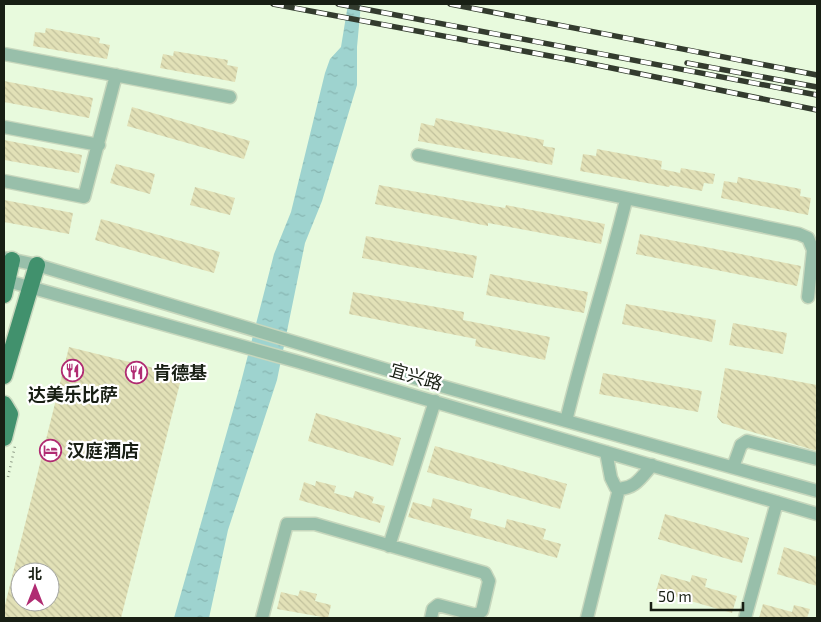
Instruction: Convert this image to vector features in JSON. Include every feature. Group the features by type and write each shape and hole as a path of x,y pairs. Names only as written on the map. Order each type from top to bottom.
{"main road":[{"path":"5,285 8,259"},
{"path":"4,376 37,265"},
{"path":"4,404 10,414 4,438"}],"street":[{"path":"4,54 230,97"},
{"path":"4,181 84,197 116,75"},
{"path":"4,127 99,145"},
{"path":"418,155 626,200 799,234 808,238 814,250 808,297"},
{"path":"566,421 583,351 612,258 626,200"},
{"name":"宜兴路","path":"8,259 37,265 566,421 817,491"},
{"name":"宜兴路","path":"5,285 30,287 299,362 817,514"},
{"path":"389,546 435,401"},
{"path":"733,467 741,445 747,441 758,442 817,459"},
{"path":"606,452 611,478 616,488 619,489 624,490 636,484 652,465"},
{"path":"587,618 619,489"},
{"path":"745,618 777,502"},
{"path":"262,618 287,524 314,524 485,573 489,581 482,611 476,614 438,604 433,609 431,618"}],"water":[{"path":"348,4 361,4 357,47 357,85 322,201 305,243 277,380 228,530 209,618 174,618 240,386 274,254 291,212 325,73 330,59 341,47"}],"building":[{"path":"46,28 100,38 99,43 110,45 107,59 33,46 35,32 45,33"},
{"path":"174,51 228,60 227,65 238,67 235,82 160,68 163,54 173,56"},
{"path":"4,81 93,98 89,118 4,102"},
{"path":"132,107 250,141 244,159 127,126"},
{"path":"436,118 544,140 543,146 555,148 552,165 418,141 421,123 434,126"},
{"path":"4,140 82,155 79,173 4,160"},
{"path":"597,149 662,161 661,169 680,173 681,168 715,174 713,184 704,183 702,191 580,171 583,154 596,156"},
{"path":"116,164 155,174 150,194 110,183"},
{"path":"738,177 801,189 800,196 811,198 808,215 721,198 724,181 737,183"},
{"path":"379,185 505,208 506,205 605,224 601,244 488,223 488,226 375,204"},
{"path":"195,187 235,198 230,215 190,205"},
{"path":"4,200 73,213 69,234 4,222"},
{"path":"101,219 220,252 214,273 95,240"},
{"path":"640,234 801,266 797,286 636,254"},
{"path":"366,236 477,256 473,278 362,258"},
{"path":"490,274 588,292 584,313 486,295"},
{"path":"353,292 464,312 463,320 550,337 545,360 475,346 476,339 349,314"},
{"path":"626,304 716,320 712,342 622,324"},
{"path":"733,323 787,333 783,354 729,345"},
{"path":"69,347 182,375 121,618 4,618 4,609 10,585 10,612 60,612 60,562 16,562"},
{"path":"725,368 817,385 817,451 722,423 717,417"},
{"path":"603,373 702,391 698,412 599,394"},
{"path":"316,413 401,438 393,466 308,441"},
{"path":"435,446 567,484 560,509 427,472"},
{"path":"316,481 336,486 334,493 353,498 355,491 374,497 372,503 385,506 380,523 299,500 304,482 315,486"},
{"path":"433,498 472,509 470,518 505,528 507,519 546,529 543,539 561,544 557,558 408,517 413,502 431,507"},
{"path":"665,514 749,538 742,563 658,539"},
{"path":"784,547 817,557 817,586 777,574"},
{"path":"661,574 690,582 692,575 707,579 705,587 737,596 732,613 656,591"},
{"path":"300,590 317,594 315,601 331,605 328,618 277,609 281,592 298,596"},
{"path":"763,604 792,612 794,605 810,609 807,618 759,618"}],"railway":[{"path":"273,4 582,62 817,110"},
{"path":"338,4 817,95"},
{"path":"450,4 817,75"},
{"path":"687,63 817,87"}],"place":[{"name":"达美乐比萨","path":"73,370"},
{"name":"肯德基","path":"137,373"},
{"name":"汉庭酒店","path":"51,451"}]}
